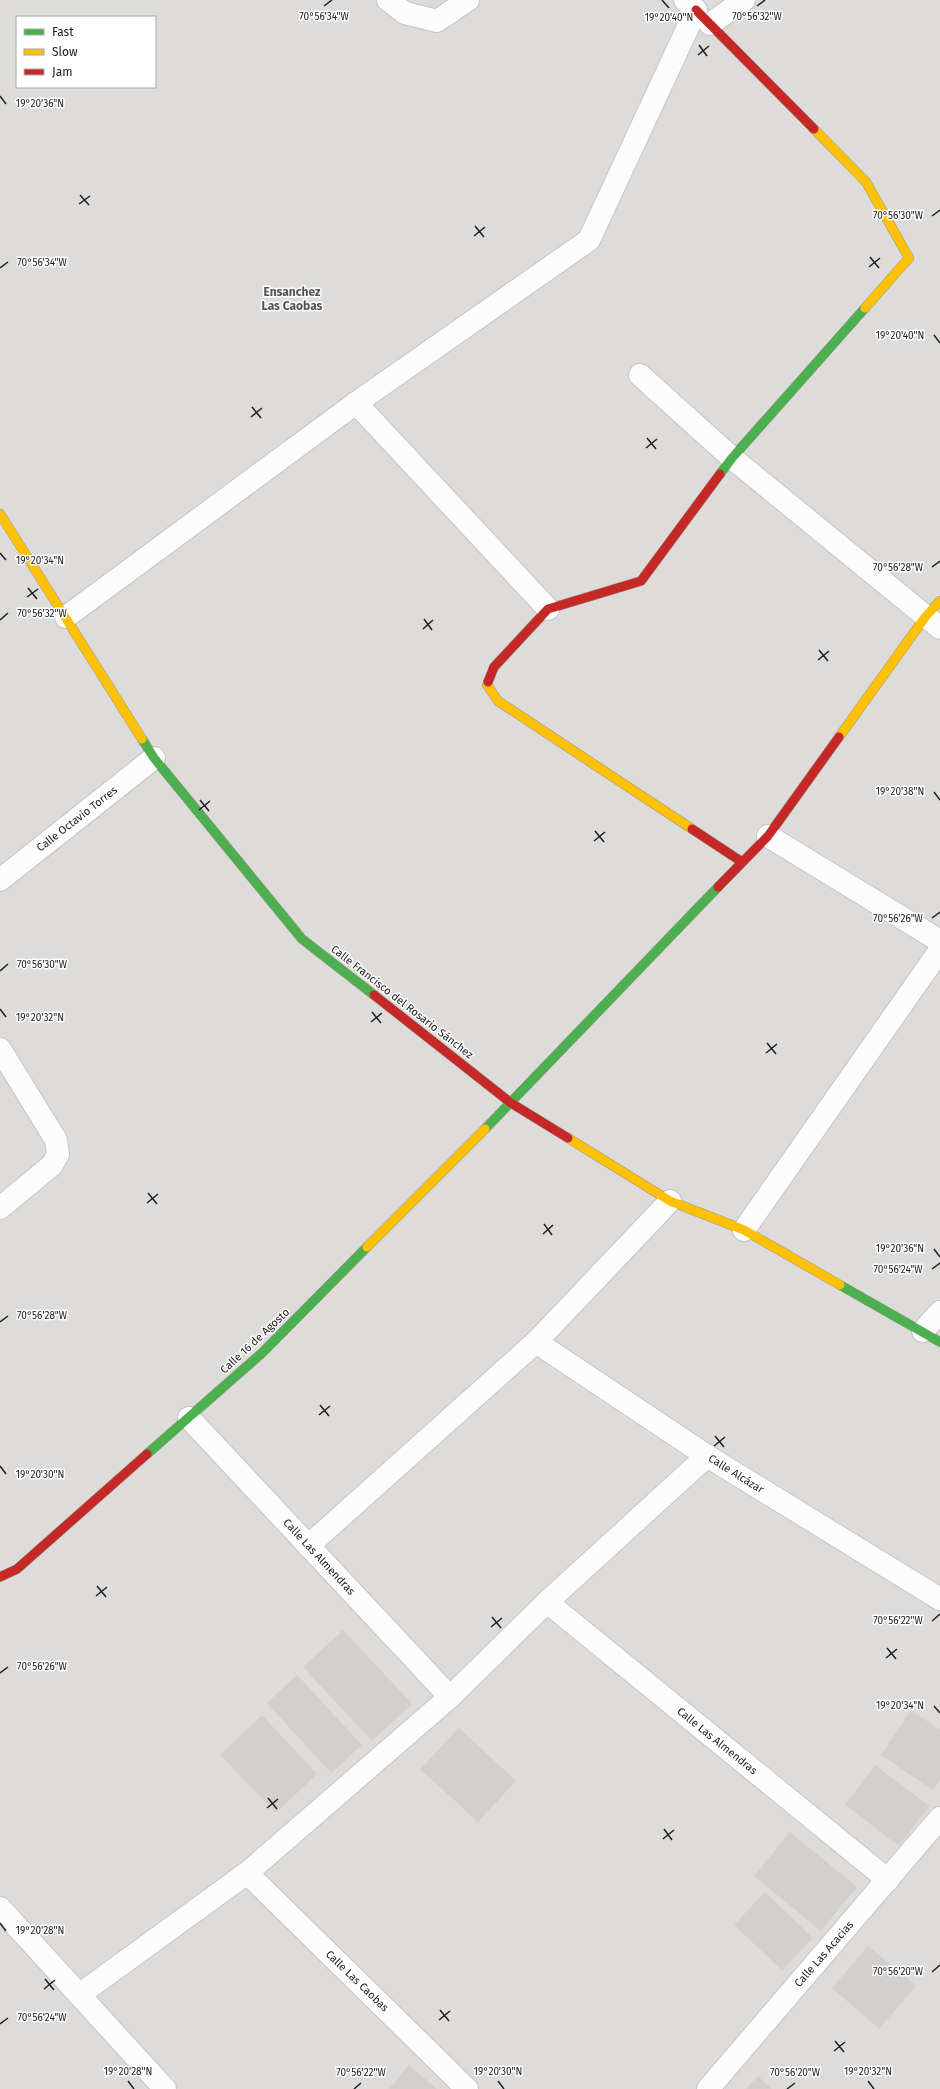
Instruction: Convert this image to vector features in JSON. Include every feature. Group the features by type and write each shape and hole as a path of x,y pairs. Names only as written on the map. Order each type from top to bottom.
{"street":[{"path":"388,0 405,14 437,21 468,0"},
{"path":"697,11 744,0"},
{"path":"66,617 356,403 589,240 697,11"},
{"path":"697,11 866,182 909,258 732,458 641,581 548,609 494,667 487,685 498,701 742,862"},
{"path":"640,375 732,458 935,615"},
{"path":"356,403 548,609"},
{"name":"Calle Francisco del Rosario Sánchez","path":"0,514 154,758 302,939 511,1103 670,1201 744,1230 932,1336"},
{"name":"Calle 16 de Agosto","path":"0,1577 17,1569 262,1353 511,1103 768,836 935,615"},
{"name":"Calle Octavio Torres","path":"0,880 154,758"},
{"path":"768,836 940,941"},
{"path":"744,1230 940,950"},
{"path":"0,1049 56,1140 58,1154 52,1165 0,1208"},
{"path":"308,1546 536,1342 670,1201"},
{"path":"932,1336 940,1312"},
{"name":"Calle Alcázar","path":"536,1342 707,1456 940,1599"},
{"name":"Calle Las Almendras","path":"189,1418 450,1697"},
{"path":"79,1995 247,1873 450,1697 547,1602 707,1456"},
{"name":"Calle Las Almendras","path":"547,1602 888,1880"},
{"name":"Calle Las Acacias","path":"708,2089 940,1818"},
{"name":"Calle Las Caobas","path":"247,1873 468,2089"},
{"path":"0,1908 165,2089"}],"shaded area":[{"path":"0,0 940,0 940,2089 0,2089"}],"building":[{"path":"343,1630 412,1704 372,1741 303,1667"},
{"path":"297,1675 362,1745 331,1773 267,1703"},
{"path":"911,1710 940,1730 940,1780 933,1790 881,1755"},
{"path":"262,1715 317,1774 276,1813 220,1755"},
{"path":"459,1728 516,1781 478,1822 420,1769"},
{"path":"875,1765 929,1806 899,1846 845,1805"},
{"path":"790,1832 857,1887 821,1931 754,1876"},
{"path":"765,1892 813,1938 782,1970 734,1925"},
{"path":"868,1946 916,1986 879,2029 832,1988"},
{"path":"409,2065 437,2089 389,2089"},
{"path":"758,2076 772,2089 746,2089"}],"traffic: fast":[{"path":"720,474 732,458 865,308"},
{"path":"142,739 154,758 302,939 374,995"},
{"path":"485,1129 718,887"},
{"path":"147,1454 262,1353 367,1247"},
{"path":"840,1285 940,1342"}],"traffic: slow":[{"path":"814,129 866,182 909,258 865,308"},
{"path":"0,514 142,739"},
{"path":"839,737 926,616 940,601"},
{"path":"488,682 487,685 498,701 692,829"},
{"path":"367,1247 485,1129"},
{"path":"568,1138 670,1201 744,1230 840,1285"}],"traffic: jam":[{"path":"696,10 814,129"},
{"path":"488,682 494,667 548,609 641,581 720,474"},
{"path":"718,887 768,836 839,737"},
{"path":"692,829 742,862"},
{"path":"374,995 511,1103 568,1138"},
{"path":"0,1577 17,1569 147,1454"}],"district":[{"name":"Ensanchez Las Caobas","path":"292,299"}]}
